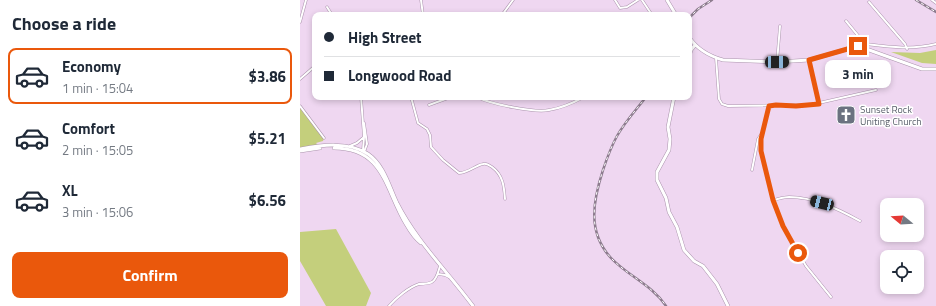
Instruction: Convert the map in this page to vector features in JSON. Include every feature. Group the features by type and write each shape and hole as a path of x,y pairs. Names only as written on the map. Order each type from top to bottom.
{"street":[{"path":"300,22 306,0"},
{"path":"421,0 423,12"},
{"path":"504,12 513,0"},
{"path":"616,0 620,8 627,7 638,0"},
{"path":"642,0 650,12"},
{"path":"666,0 674,12"},
{"path":"932,0 936,3"},
{"path":"869,2 907,48"},
{"path":"327,7 330,12"},
{"path":"846,21 866,44"},
{"path":"777,62 780,26"},
{"path":"692,41 704,52 716,58 730,61 777,62 809,60 866,44 907,48 924,47 936,44"},
{"path":"692,49 695,45"},
{"path":"858,46 922,69 936,69"},
{"path":"716,58 719,99 722,104 728,106 796,106 819,104 876,90"},
{"path":"809,60 819,104"},
{"path":"300,79 312,69"},
{"path":"361,100 366,139 363,152"},
{"path":"412,100 418,123 427,129 430,135 431,147 443,160 459,173 483,164 487,164 499,174 503,182 505,198"},
{"path":"430,105 443,100"},
{"path":"482,100 514,107 548,111 570,105 579,100"},
{"path":"673,100 668,127 670,139 669,150 657,172 657,180 666,198 669,212 677,226 684,250 694,260 703,266 717,284 728,306"},
{"path":"300,106 324,138"},
{"path":"769,106 761,139 761,151 773,200 783,226 806,266 831,297"},
{"path":"363,116 363,152"},
{"path":"752,170 758,139 764,130"},
{"path":"300,150 327,146 348,146 357,143 364,137"},
{"path":"348,146 372,157 380,167 402,212 423,244 473,306"},
{"path":"300,150 347,148 363,152"},
{"path":"773,200 787,197 801,198 822,203 860,221"},
{"path":"389,306 393,301 412,288 432,282 438,274 440,265"},
{"path":"438,274 450,277"}],"green space":[{"path":"936,50 936,64 922,63 891,52 920,53"},
{"path":"300,106 324,138 323,141 316,143 319,146 300,149"},
{"path":"336,229 371,293 366,306 326,306 300,261 300,232"}],"railway":[{"path":"692,15 712,0"},
{"path":"916,0 936,12"},
{"path":"644,100 620,131 609,153 599,182 594,216 595,227 603,248 611,258 654,292 666,306"}],"place":[{"name":"Sunset Rock Uniting Church","path":"846,115"}],"route":[{"path":"798,253 783,226 773,200 765,169 761,151 761,139 765,119 769,106 819,104 809,60 858,46"}]}
